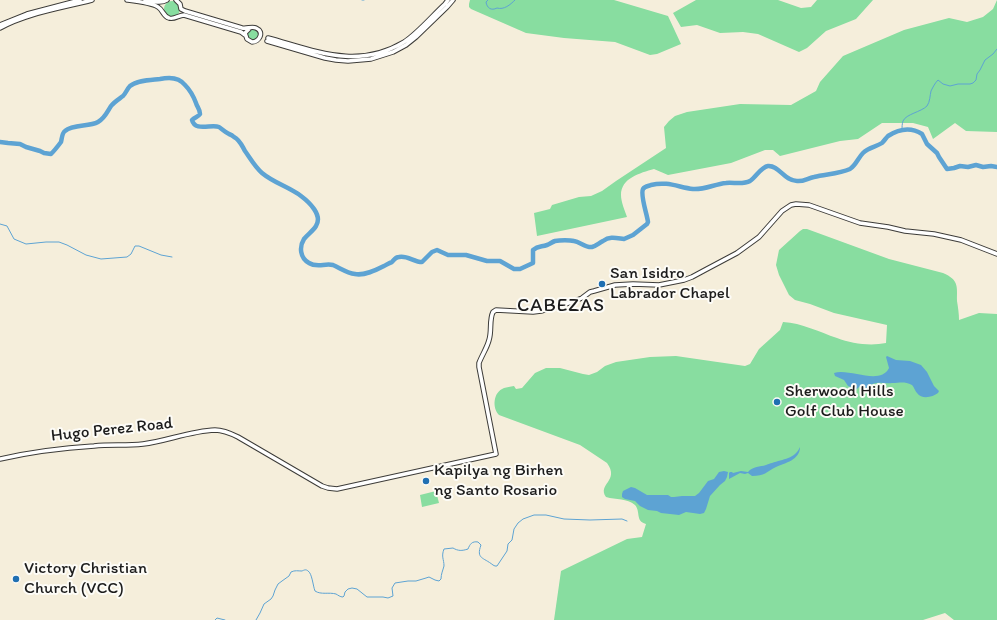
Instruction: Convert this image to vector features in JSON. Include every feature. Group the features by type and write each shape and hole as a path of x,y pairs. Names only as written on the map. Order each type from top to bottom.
{"street":[{"path":"0,25 27,14 80,0"},
{"path":"0,28 28,17 92,0"},
{"path":"127,0 157,6 162,10 164,15 169,18 174,18 184,14 241,32 250,42 266,39 325,54 353,57 370,55 405,42 448,0"},
{"path":"145,0 155,2 166,1"},
{"path":"176,0 181,9 179,15"},
{"path":"181,9 242,28 256,28 260,32 260,35 266,39 325,58 348,61 371,59 393,52 406,45 453,0"},
{"path":"162,10 166,1"},
{"path":"245,35 249,28"},
{"path":"258,40 260,35"},
{"name":"Hugo Perez Road","path":"0,459 21,454 95,445 145,444 192,433 215,430 228,432 322,486 337,490 496,454 479,370 479,363 489,342 492,315 496,310 541,311 572,302 582,298 590,292 615,285 659,285 688,278 737,253 759,237 782,211 794,204 809,205 860,224 934,234 961,240 997,254"}],"green space":[{"path":"470,0 614,0 668,16 681,44 657,54 650,55 615,42 526,33 471,9 469,7"},
{"path":"696,0 778,0 801,8 811,7 817,0 873,0 856,19 826,31 807,48 799,52 758,34 743,32 720,33 697,25 681,27 673,13"},
{"path":"997,0 997,132 966,131 955,123 933,139 928,127 913,123 882,123 858,139 840,141 780,156 773,150 765,150 731,163 668,175 654,169 632,177 624,184 621,198 627,217 537,236 534,213 550,209 552,205 579,197 591,196 602,191 666,148 664,127 675,116 687,112 740,104 791,105 816,91 820,82 843,56 904,30 949,18 967,22 983,17 993,9"},
{"path":"172,1 178,3 180,9 178,15 172,17 166,15 164,9 166,3"},
{"path":"253,29 257,31 259,35 257,39 253,41 249,39 247,35 249,31"},
{"path":"803,229 807,229 889,259 943,273 952,278 957,287 959,320 979,313 997,314 997,620 954,620 945,613 923,620 554,620 561,571 627,539 642,537 646,524 640,521 635,505 625,500 606,497 604,489 611,474 607,463 580,445 499,415 495,408 496,396 500,390 506,387 514,386 516,389 522,388 535,373 546,368 560,368 589,375 616,362 650,357 676,356 745,366 750,364 759,349 780,330 783,322 804,326 849,342 868,344 886,343 887,325 834,313 795,300 789,295 779,275 776,265 779,250"},
{"path":"436,491 439,503 422,507 420,495"}],"water":[{"path":"887,356 896,360 910,361 921,365 927,372 934,386 939,391 938,393 930,397 922,397 916,392 912,385 904,383 876,383 867,388 859,387 857,389 848,386 844,380 835,376 834,373 841,372 879,376 885,373 889,368"},
{"path":"800,447 798,455 795,458 765,473 752,476 748,473 740,473 729,479 730,472 748,472 754,468 788,458 795,454"},
{"path":"719,472 728,472 727,477 710,496 704,513 700,514 686,512 679,515 661,513 648,510 640,506 635,501 622,497 623,491 631,487 647,495 668,495 671,497 695,496 708,481 714,479"}],"waterway":[{"path":"488,0 486,2 487,6 493,9 504,8 515,0"},
{"path":"902,130 905,119 927,106 931,91 938,80 943,84 950,86 973,83 976,80 977,74 985,60 997,49"},
{"path":"0,142 20,144 51,154 61,142 65,131 72,127 94,124 98,122 104,117 112,105 123,96 133,84 163,78 180,80 193,95 200,111 200,114 192,120 196,126 216,126 232,135 239,141 262,173 271,180 301,196 314,209 318,222 301,245 301,252 306,261 315,265 333,265 349,273 359,274 377,269 392,262 398,257 405,257 422,262 432,252 437,250 448,255 466,255 487,261 500,261 514,269 520,269 533,263 533,250 555,241 572,241 592,247 608,238 624,239 633,235 648,222 642,196 643,189 647,186 662,184 697,189 718,184 744,183 750,181 763,168 768,166 772,166 789,179 801,181 850,169 865,151 882,143 888,136 901,130 914,130 922,134 927,144 937,153 947,169 976,165 983,167 997,167"},
{"path":"0,224 7,226 14,239 26,244 59,242 86,255 101,259 127,257 131,254 135,246 139,246 161,255 172,257"},
{"path":"256,620 264,604 273,596 278,584 294,571 307,570 311,577 315,591 317,592 333,593 343,597 345,592 352,588 357,589 367,597 388,598 393,596 392,588 395,583 416,581 429,577 439,581 441,579 444,566 444,549 453,548 464,550 468,549 470,544 473,542 478,542 481,545 479,553 481,557 497,566 507,551 508,544 512,540 514,529 518,523 523,519 534,515 546,515 564,519 622,519 627,521"},
{"path":"215,620 217,618 225,620"}],"place":[{"name":"San Isidro Labrador Chapel","path":"602,284"},
{"name":"Sherwood Hills Golf Club House","path":"777,402"},
{"name":"Kapilya ng Birhen ng Santo Rosario","path":"426,481"},
{"name":"Victory Christian Church (VCC)","path":"16,579"}],"district":[{"name":"CABEZAS","path":"561,306"}]}
